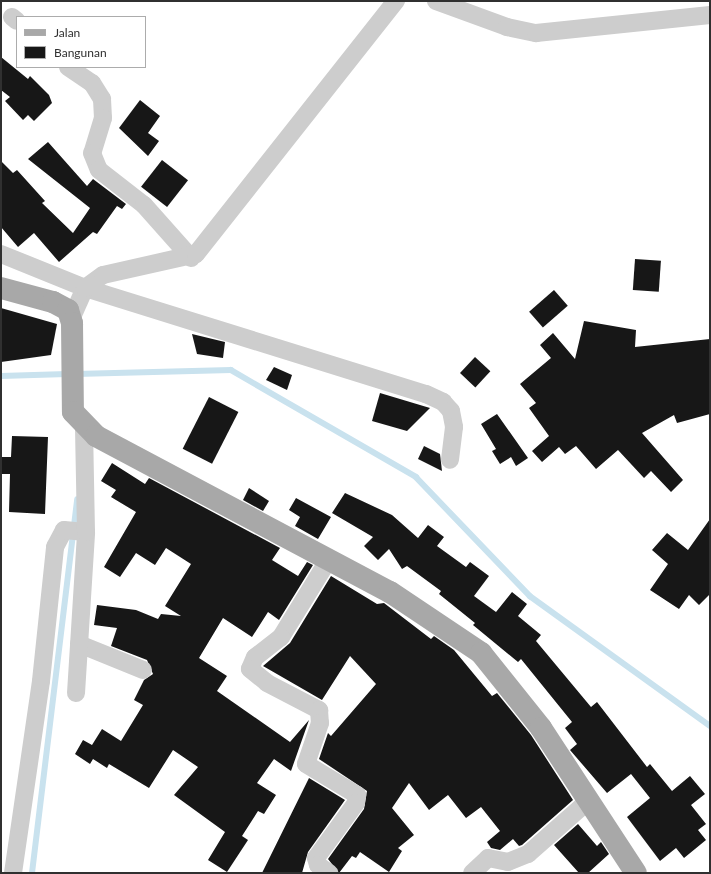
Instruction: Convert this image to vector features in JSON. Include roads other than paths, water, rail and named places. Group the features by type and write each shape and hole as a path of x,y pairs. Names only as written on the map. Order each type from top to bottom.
{"main road":[{"path":"1,288 53,302 72,320 79,419 105,441 329,559 428,614 481,653 541,728 587,802 636,873"}],"street":[{"path":"72,320 85,288 103,275 125,268 191,258 217,232 274,152 396,1"},
{"path":"436,1 507,27 536,33 710,15"},
{"path":"70,68 92,83 102,99 103,118 92,153 98,170 144,205 191,258"},
{"path":"1,254 85,288 432,396 448,406 453,416 450,460"},
{"path":"76,694 79,644 76,531 79,419"},
{"path":"13,873 41,681 55,547 76,531"},
{"path":"329,559 281,637 255,657 250,669 267,683 319,710 320,723 306,764 357,796 356,803 316,858 318,865 329,873"},
{"path":"79,644 143,670"},
{"path":"472,873 488,858 508,862 528,854 587,802"}],"waterway":[{"path":"76,374 231,370 416,477 530,596 710,726"},
{"path":"1,376 67,374"},
{"path":"32,873 77,500"}]}
